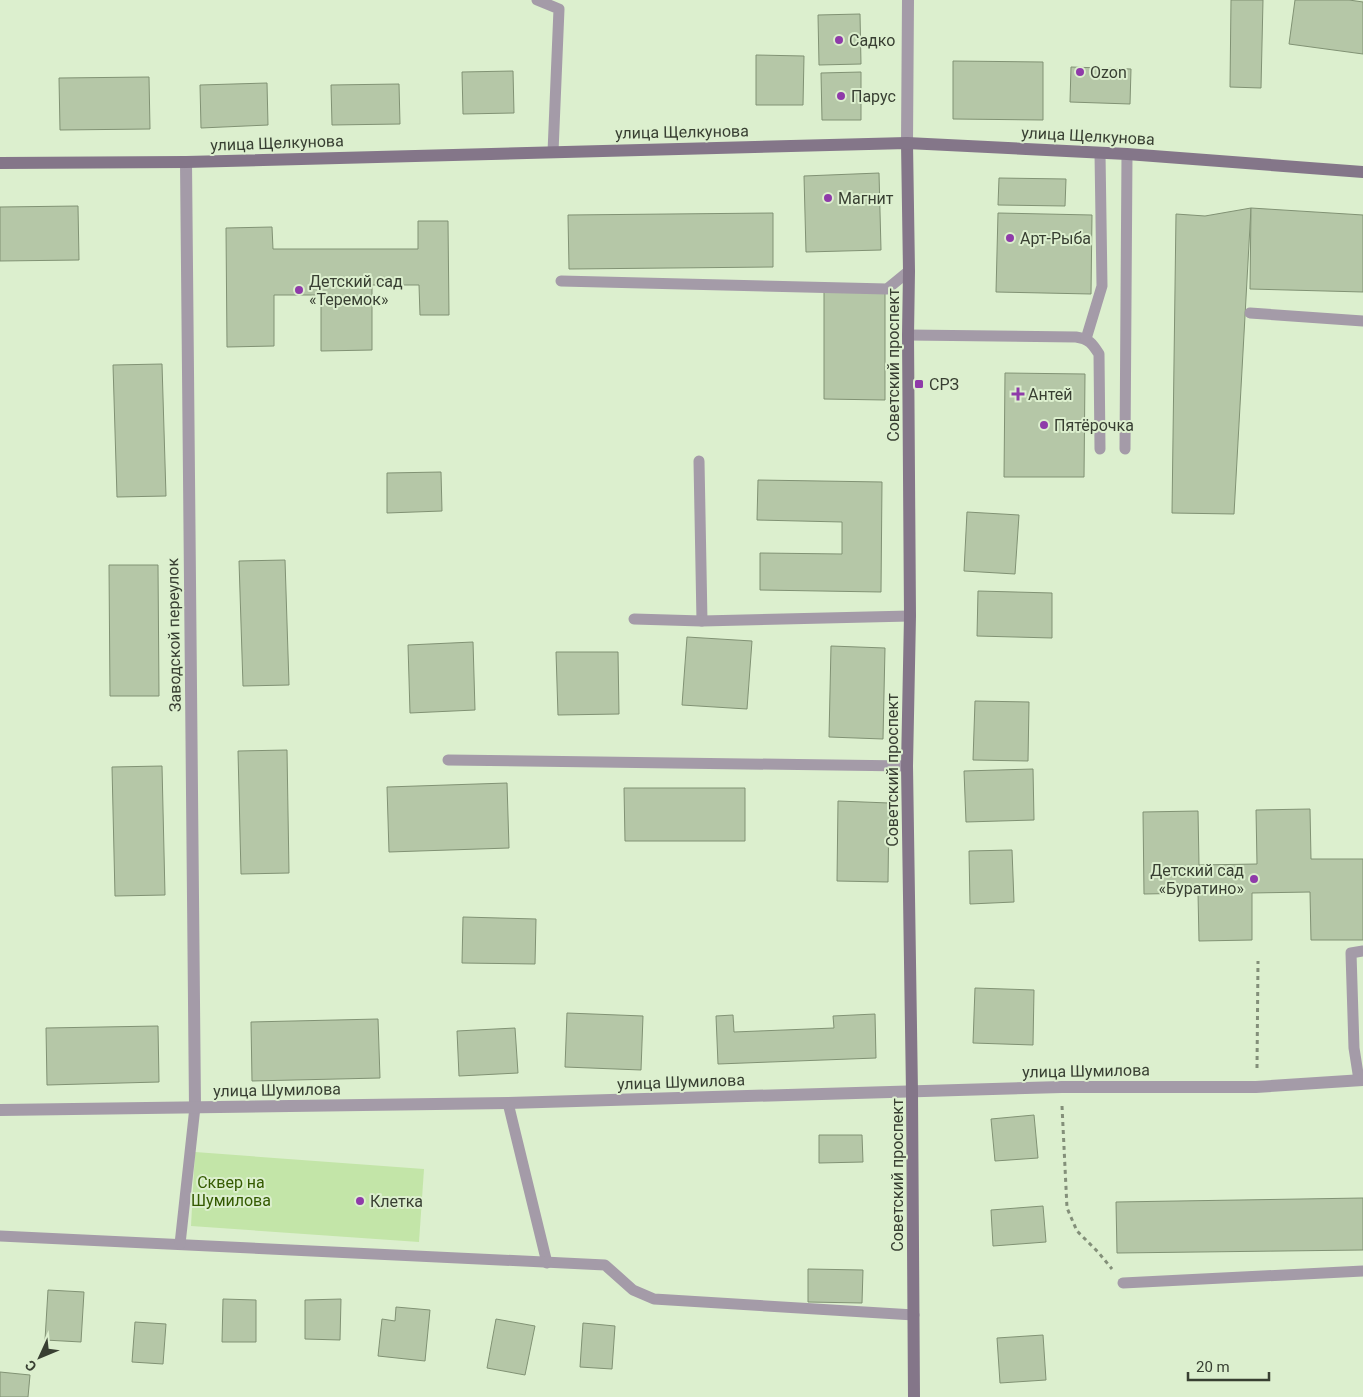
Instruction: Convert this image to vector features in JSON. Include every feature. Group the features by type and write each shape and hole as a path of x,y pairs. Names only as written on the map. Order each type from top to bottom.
{"main road":[{"name":"улица Щелкунова","path":"0,163 186,162 907,143 1127,154 1363,172"},
{"name":"Советский проспект","path":"907,143 910,616 907,766 914,1397"}],"street":[{"path":"907,143 908,0"},
{"name":"Заводской переулок","path":"186,162 195,1107"},
{"name":"улица Шумилова","path":"0,1110 508,1103 1062,1086 1256,1087 1361,1080"}],"lane":[{"path":"537,0 559,9 553,152"},
{"path":"1086,339 1102,286 1100,153"},
{"path":"1125,449 1127,154"},
{"path":"561,281 888,289 909,271"},
{"path":"1250,313 1363,321"},
{"path":"908,335 1076,337 1086,339 1099,354 1100,449"},
{"path":"699,462 702,620"},
{"path":"634,619 702,620 910,616"},
{"path":"448,760 907,766"},
{"path":"1361,1080 1354,1048 1351,952 1363,951"},
{"path":"508,1103 547,1262"},
{"path":"180,1244 195,1107"},
{"path":"0,1236 605,1265 633,1290 654,1299 914,1316"},
{"path":"1123,1283 1363,1271"}],"path":[{"path":"1256,1087 1258,961"},
{"path":"1062,1086 1067,1208 1076,1231 1098,1252 1123,1283"}],"green space":[{"name":"Сквер на Шумилова","path":"195,1152 424,1169 419,1242 191,1226"}],"building":[{"path":"1231,0 1263,0 1261,88 1230,87"},
{"path":"1295,0 1349,0 1363,2 1363,54 1289,44"},
{"name":"Садко","path":"860,14 861,64 819,65 818,15"},
{"path":"756,55 804,56 803,105 756,105"},
{"path":"953,61 1043,62 1043,120 953,119"},
{"path":"1071,67 1131,69 1130,104 1070,102"},
{"path":"513,71 514,113 463,114 462,72"},
{"name":"Парус","path":"861,72 861,120 822,120 821,73"},
{"path":"149,77 150,129 60,130 59,78"},
{"path":"267,83 268,125 201,128 200,85"},
{"path":"399,84 400,124 332,125 331,85"},
{"path":"879,173 881,250 806,252 804,176"},
{"path":"999,178 1066,179 1065,206 998,205"},
{"path":"78,206 79,260 0,261 0,207"},
{"path":"1251,208 1234,514 1172,513 1176,214 1205,216"},
{"path":"1251,208 1363,215 1363,292 1250,289"},
{"path":"773,213 773,267 569,269 568,215"},
{"path":"998,213 1092,215 1091,294 996,292"},
{"name":"Детский сад «Теремок»","path":"418,221 448,221 449,315 420,315 419,285 372,285 372,350 321,351 321,295 274,295 274,346 227,347 226,228 272,227 273,249 418,249"},
{"path":"824,290 885,291 885,400 824,399"},
{"path":"162,364 166,496 117,497 113,365"},
{"name":"Пятёрочка","path":"1005,373 1085,374 1084,477 1004,477"},
{"path":"441,472 442,511 387,513 387,473"},
{"path":"758,480 882,482 881,592 760,590 760,553 842,554 842,522 757,520"},
{"path":"967,512 1019,515 1015,574 964,571"},
{"path":"285,560 289,685 243,686 239,561"},
{"path":"109,565 158,565 159,696 110,696"},
{"path":"978,591 1052,593 1052,638 977,636"},
{"path":"687,637 752,641 747,709 682,705"},
{"path":"473,642 475,710 410,713 408,645"},
{"path":"831,646 885,648 883,739 829,737"},
{"path":"556,652 618,652 619,714 558,715"},
{"path":"975,701 1029,702 1028,761 973,760"},
{"path":"287,750 289,873 241,874 238,751"},
{"path":"162,766 165,895 115,896 112,767"},
{"path":"1033,769 1034,820 966,822 964,771"},
{"path":"507,783 509,848 389,852 387,787"},
{"path":"624,788 745,788 745,841 625,841"},
{"path":"838,801 889,803 888,882 837,881"},
{"name":"Детский сад «Буратино»","path":"1310,809 1311,859 1363,859 1363,940 1311,940 1310,892 1252,893 1252,940 1199,941 1198,893 1144,894 1143,812 1198,811 1199,865 1257,864 1256,810"},
{"path":"1012,850 1014,902 970,904 969,851"},
{"path":"463,917 536,919 535,964 462,963"},
{"path":"975,988 1034,990 1033,1045 973,1043"},
{"path":"567,1013 643,1016 641,1070 565,1067"},
{"path":"875,1014 876,1058 718,1064 716,1016 733,1015 734,1032 834,1028 833,1016"},
{"path":"378,1019 380,1078 252,1081 251,1022"},
{"path":"158,1026 159,1082 47,1085 46,1028"},
{"path":"515,1028 518,1073 459,1076 457,1031"},
{"path":"1034,1115 1038,1158 995,1161 991,1119"},
{"path":"819,1135 862,1135 863,1162 819,1163"},
{"path":"1363,1198 1363,1250 1117,1253 1116,1202"},
{"path":"1043,1206 1046,1242 993,1246 991,1210"},
{"path":"808,1269 863,1270 862,1303 808,1302"},
{"path":"48,1290 84,1292 81,1342 45,1340"},
{"path":"223,1299 256,1300 256,1342 222,1342"},
{"path":"341,1299 340,1340 305,1339 305,1300"},
{"path":"396,1307 430,1310 425,1361 378,1356 382,1319 395,1321"},
{"path":"496,1319 535,1326 525,1375 487,1368"},
{"path":"135,1322 166,1324 163,1364 132,1362"},
{"path":"583,1323 615,1326 612,1369 580,1367"},
{"path":"1043,1335 1046,1380 1000,1383 997,1338"},
{"path":"0,1372 30,1375 28,1397 0,1397"}],"place":[{"name":"Садко","path":"839,40"},
{"name":"Ozon","path":"1080,72"},
{"name":"Парус","path":"841,96"},
{"name":"Магнит","path":"828,198"},
{"name":"Арт-Рыба","path":"1010,238"},
{"name":"Детский сад «Теремок»","path":"299,290"},
{"name":"СРЗ","path":"919,384"},
{"name":"Антей","path":"1018,394"},
{"name":"Пятёрочка","path":"1044,425"},
{"name":"Детский сад «Буратино»","path":"1254,879"},
{"name":"Клетка","path":"360,1201"}]}
